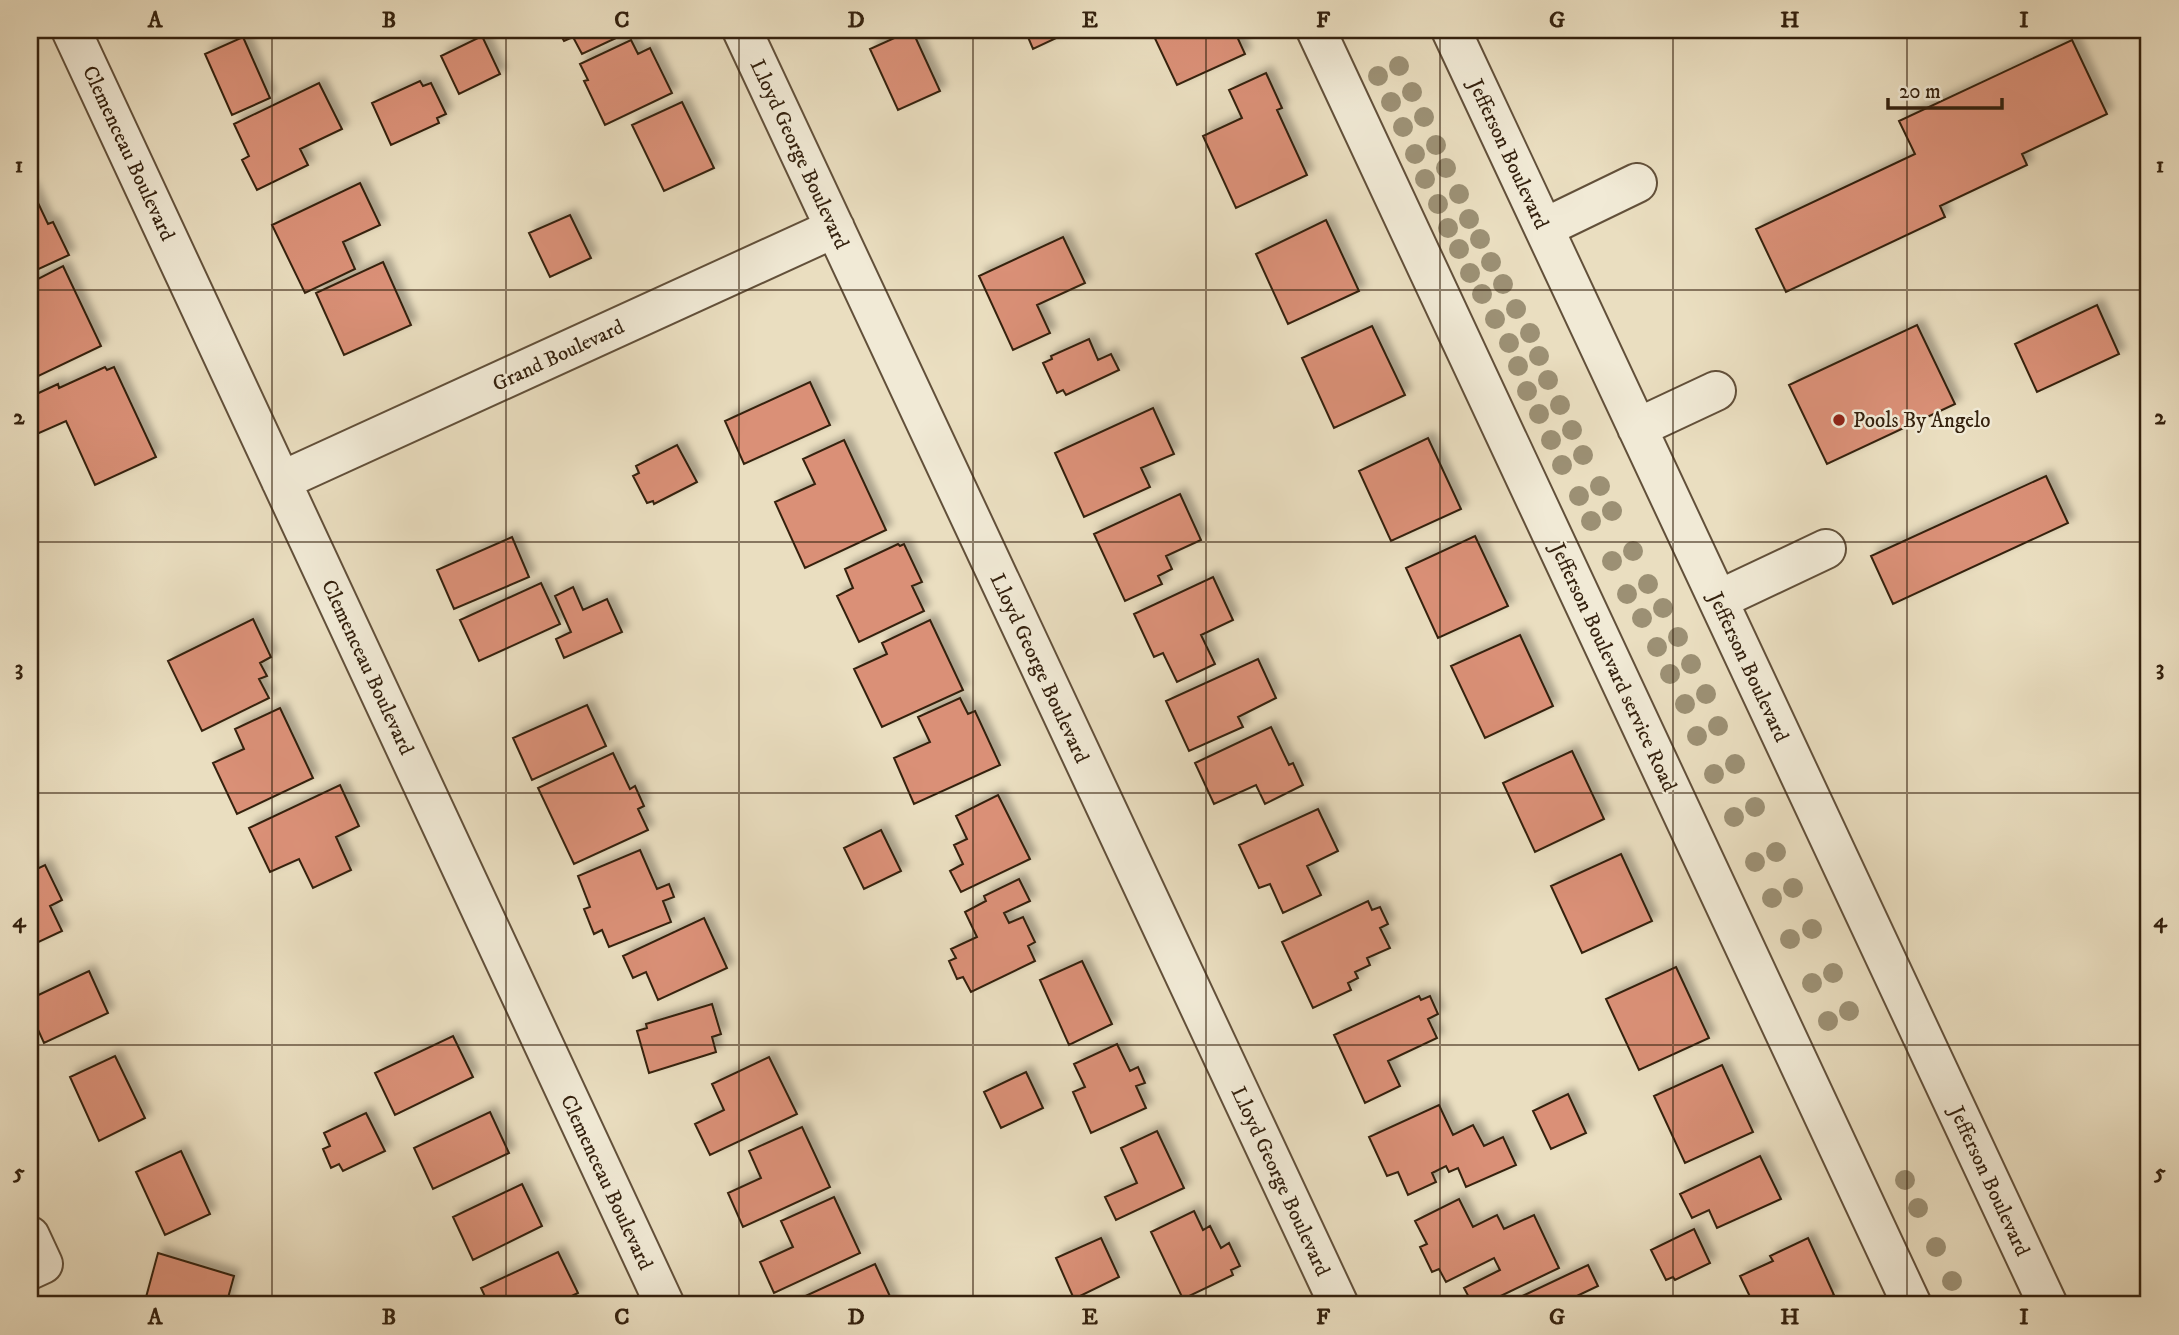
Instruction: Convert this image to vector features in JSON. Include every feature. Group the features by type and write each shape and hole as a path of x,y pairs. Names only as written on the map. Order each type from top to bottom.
{"street":[{"name":"Clemenceau Boulevard","path":"71,30 665,1305"},
{"name":"Lloyd George Boulevard","path":"742,30 1339,1305"},
{"name":"Jefferson Boulevard","path":"1451,30 2048,1305"},
{"name":"Jefferson Boulevard service Road","path":"1323,32 1912,1305"},
{"path":"1544,228 1637,183"},
{"name":"Grand Boulevard","path":"281,481 835,228"},
{"path":"1637,428 1716,390"},
{"path":"1718,600 1826,550"},
{"path":"30,1236 43,1264 30,1270"}],"building":[{"path":"558,30 633,30 582,54 573,37 564,41"},
{"path":"912,30 940,91 898,110 870,49"},
{"path":"1025,30 1068,30 1069,32 1033,49"},
{"path":"1151,30 1234,30 1245,54 1177,85"},
{"path":"482,36 500,74 459,94 441,56"},
{"path":"243,37 270,98 232,115 205,54"},
{"path":"631,40 638,54 650,48 672,93 605,125 584,81 588,80 580,64"},
{"path":"2072,40 2107,114 2022,154 2027,165 1940,206 1945,217 1786,292 1756,229 1915,154 1899,121"},
{"path":"1266,73 1282,108 1277,110 1307,175 1236,208 1203,136 1242,118 1229,90"},
{"path":"420,81 423,86 431,83 446,114 437,118 439,123 391,145 372,103"},
{"path":"319,83 342,129 300,149 308,165 257,190 242,160 249,156 234,124"},
{"path":"682,102 714,168 664,191 632,125"},
{"path":"360,183 380,225 343,242 355,269 305,293 272,225"},
{"path":"30,186 48,224 53,222 69,255 30,273"},
{"path":"570,215 591,258 550,277 529,233"},
{"path":"1326,220 1359,291 1288,324 1256,254"},
{"path":"1063,237 1085,283 1037,305 1050,333 1013,350 979,276"},
{"path":"383,262 411,325 344,355 316,293"},
{"path":"63,266 101,346 30,380 30,316 37,313 30,298 30,283"},
{"path":"2097,305 2119,354 2037,392 2015,344"},
{"path":"1917,325 1955,404 1827,464 1789,385"},
{"path":"1372,326 1405,395 1334,428 1302,358"},
{"path":"1089,339 1098,360 1111,354 1119,370 1066,395 1063,390 1057,393 1043,363 1052,359 1051,356"},
{"path":"105,367 107,370 114,367 156,457 95,485 66,421 30,437 30,397 58,384 59,388"},
{"path":"810,382 830,425 744,464 725,421"},
{"path":"1153,408 1174,454 1141,468 1150,487 1084,517 1055,453"},
{"path":"1428,438 1461,509 1391,541 1359,471"},
{"path":"844,440 886,530 805,568 775,502 815,484 803,459"},
{"path":"677,445 697,482 654,504 653,501 647,503 633,476 639,473 636,466"},
{"path":"2046,476 2068,523 1893,604 1871,556"},
{"path":"1180,494 1201,540 1166,556 1172,569 1158,576 1162,584 1125,601 1094,534"},
{"path":"1475,536 1508,606 1438,638 1406,568"},
{"path":"512,537 529,577 454,609 437,570"},
{"path":"898,544 904,544 922,582 912,586 924,611 859,642 837,596 853,588 845,569"},
{"path":"1213,577 1233,620 1201,635 1215,664 1177,682 1163,653 1154,657 1134,614"},
{"path":"541,583 560,624 479,661 460,620"},
{"path":"573,587 583,610 607,599 622,632 564,658 556,639 571,632 555,596"},
{"path":"253,619 271,657 260,663 267,676 259,679 269,698 202,731 168,661"},
{"path":"930,620 963,690 882,727 854,669 887,654 882,643"},
{"path":"1520,635 1553,706 1485,738 1451,666"},
{"path":"1258,659 1276,698 1238,717 1243,727 1189,751 1166,701"},
{"path":"960,698 968,714 975,711 1000,765 914,804 894,758 930,742 918,717"},
{"path":"587,705 606,746 532,780 513,738"},
{"path":"280,708 313,778 237,814 213,763 244,749 235,729"},
{"path":"1271,727 1289,765 1293,763 1303,785 1265,804 1256,785 1214,804 1195,763"},
{"path":"1572,751 1604,819 1535,852 1503,783"},
{"path":"613,753 630,789 635,786 644,806 638,809 648,830 574,864 538,788"},
{"path":"340,785 359,826 336,837 351,870 313,888 299,859 270,872 249,828"},
{"path":"998,795 1030,859 961,892 950,871 963,864 954,845 967,839 956,816"},
{"path":"1318,809 1338,851 1307,866 1321,895 1283,913 1270,884 1259,888 1239,845"},
{"path":"881,830 901,871 864,889 844,848"},
{"path":"640,850 657,889 669,884 674,897 663,901 671,922 609,947 602,930 594,934 584,909 590,907 578,876"},
{"path":"1621,854 1652,921 1582,953 1551,886"},
{"path":"31,862 35,870 45,865 62,900 50,906 62,931 30,946"},
{"path":"1019,879 1030,901 1004,913 1009,923 1023,917 1035,942 1028,946 1035,961 971,992 963,977 957,979 949,961 956,958 951,949 977,937 965,912 986,901 984,896"},
{"path":"1368,901 1372,910 1380,907 1388,924 1380,928 1390,948 1367,958 1370,965 1355,972 1358,978 1348,983 1351,990 1313,1008 1282,942"},
{"path":"704,918 727,968 658,1000 646,972 633,978 623,956"},
{"path":"1082,961 1112,1024 1069,1045 1040,980"},
{"path":"1676,967 1709,1038 1639,1070 1606,999"},
{"path":"89,971 108,1013 44,1043 30,1012 30,999"},
{"path":"1419,996 1421,1000 1430,996 1438,1014 1428,1019 1437,1038 1388,1061 1400,1086 1365,1103 1334,1035"},
{"path":"712,1004 721,1034 712,1037 716,1052 649,1073 637,1031 647,1028 646,1024"},
{"path":"453,1036 473,1077 395,1115 375,1073"},
{"path":"1117,1044 1130,1071 1138,1067 1145,1083 1136,1086 1146,1108 1091,1133 1073,1092 1085,1087 1074,1064"},
{"path":"115,1056 145,1118 99,1141 70,1077"},
{"path":"769,1057 797,1114 710,1155 695,1124 724,1110 712,1084"},
{"path":"1722,1065 1753,1132 1685,1163 1654,1096"},
{"path":"1026,1072 1043,1108 1001,1128 984,1092"},
{"path":"1568,1094 1586,1133 1551,1149 1533,1111"},
{"path":"1439,1105 1453,1135 1473,1125 1484,1146 1503,1137 1516,1165 1466,1187 1458,1168 1449,1172 1446,1166 1432,1173 1436,1182 1408,1195 1398,1172 1387,1176 1369,1137"},
{"path":"490,1112 509,1153 433,1189 414,1148"},
{"path":"366,1113 385,1151 343,1171 339,1164 331,1168 323,1149 330,1146 324,1133"},
{"path":"802,1127 830,1187 743,1227 728,1193 761,1178 749,1151"},
{"path":"1157,1131 1184,1188 1116,1220 1105,1197 1137,1183 1121,1148"},
{"path":"181,1151 210,1214 165,1235 136,1172"},
{"path":"1760,1156 1781,1199 1717,1228 1709,1210 1692,1218 1680,1194"},
{"path":"522,1184 542,1226 473,1260 453,1217"},
{"path":"834,1197 860,1253 774,1293 760,1262 793,1247 781,1221"},
{"path":"1459,1199 1473,1227 1497,1215 1504,1229 1534,1215 1559,1268 1482,1305 1473,1305 1464,1288 1500,1270 1494,1258 1446,1282 1439,1269 1432,1272 1420,1247 1427,1244 1415,1221"},
{"path":"1194,1211 1203,1230 1210,1226 1221,1248 1229,1243 1240,1266 1231,1270 1233,1275 1183,1299 1151,1232"},
{"path":"1694,1229 1710,1263 1675,1280 1673,1277 1666,1280 1651,1250"},
{"path":"1101,1238 1119,1277 1074,1299 1056,1258"},
{"path":"1808,1238 1834,1295 1812,1305 1754,1305 1740,1276 1773,1261 1770,1256"},
{"path":"558,1252 578,1293 553,1305 489,1305 481,1288"},
{"path":"158,1253 234,1276 226,1305 151,1305 151,1302 145,1301"},
{"path":"875,1264 894,1305 797,1305 801,1298"},
{"path":"1588,1265 1598,1286 1558,1305 1519,1305 1516,1299"}],"place":[{"name":"Pools By Angelo","path":"1839,420"}]}
